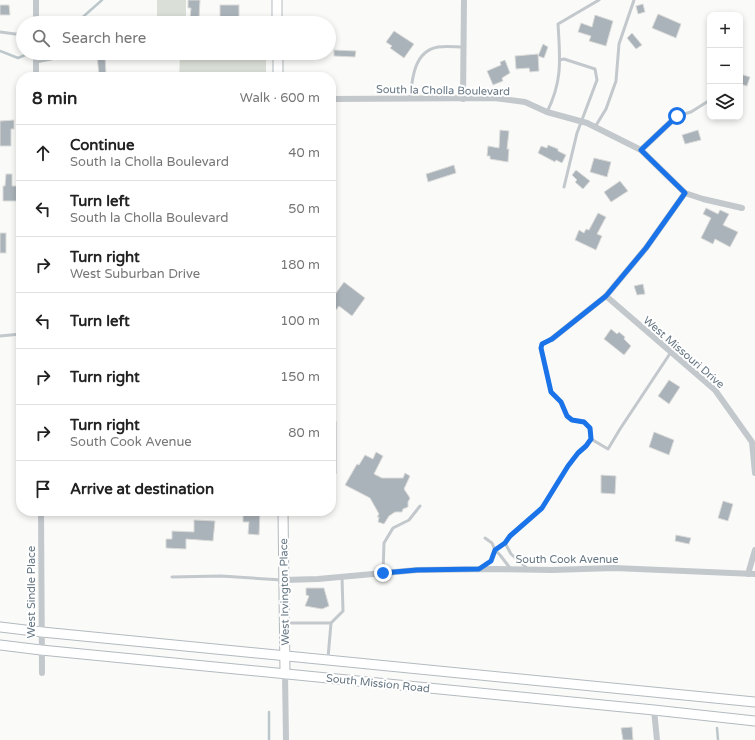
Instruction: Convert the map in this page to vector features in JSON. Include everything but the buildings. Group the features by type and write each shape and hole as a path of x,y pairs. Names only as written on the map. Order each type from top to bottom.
{"main road":[{"path":"277,0 278,16"},
{"path":"278,60 278,72"},
{"name":"West Irvington Place","path":"283,516 285,673"},
{"name":"South Mission Road","path":"0,627 755,702"},
{"name":"South Mission Road","path":"0,645 755,721"},
{"path":"547,699 550,682"}],"street":[{"path":"36,0 36,16"},
{"path":"463,99 464,0"},
{"path":"36,62 36,72"},
{"name":"South la Cholla Boulevard","path":"336,99 494,98 525,102 547,112 581,121 641,150 685,193 703,199 742,208"},
{"path":"641,150 677,116"},
{"path":"552,339 606,296 646,248 685,193"},
{"name":"West Missouri Drive","path":"606,296 715,390 752,442 755,473"},
{"name":"West Sindle Place","path":"41,516 42,673"},
{"path":"752,574 755,550"},
{"name":"South Cook Avenue","path":"284,580 342,577 417,570 479,569 530,570 614,568 752,574"},
{"path":"285,673 286,740"},
{"path":"654,710 656,740"}],"lane":[{"path":"547,112 554,98 560,69 558,24 599,0"},
{"path":"595,127 606,109 616,81 619,44 634,0"},
{"path":"0,32 16,34"},
{"path":"410,99 414,71 421,57 430,50 438,47 464,47"},
{"path":"560,60 564,59 595,69 597,74 597,80 581,121 564,187"},
{"path":"36,62 46,60"},
{"path":"677,116 692,112 707,102"},
{"path":"0,336 16,334"},
{"path":"479,569 491,561 495,550 505,543 510,536 542,508 568,466 591,439 590,428 584,422 572,420 567,416 561,402 551,392 541,348 542,344 552,339"},
{"path":"591,439 608,449 671,352"},
{"path":"383,573 384,543 393,528 409,520 420,506"},
{"path":"485,538 492,543 495,550 511,569"},
{"path":"505,543 511,554 530,570"},
{"path":"172,577 220,576 284,580"},
{"path":"328,660 331,623 342,611 342,577"},
{"path":"284,623 331,623"}],"shaded area":[{"path":"157,0 186,0 186,16 157,16"},
{"path":"180,60 266,60 266,72 179,72"}],"waterway":[{"path":"84,16 102,0"},
{"path":"0,51 16,57"},
{"path":"269,712 269,740"},
{"path":"717,728 718,740"}],"route":[{"path":"383,573 417,570 479,569 491,561 495,550 505,543 510,536 542,508 568,466 591,439 590,428 584,422 572,420 567,416 561,402 551,392 541,352 542,344 552,339 606,296 646,248 685,193 641,150 677,116"}]}
